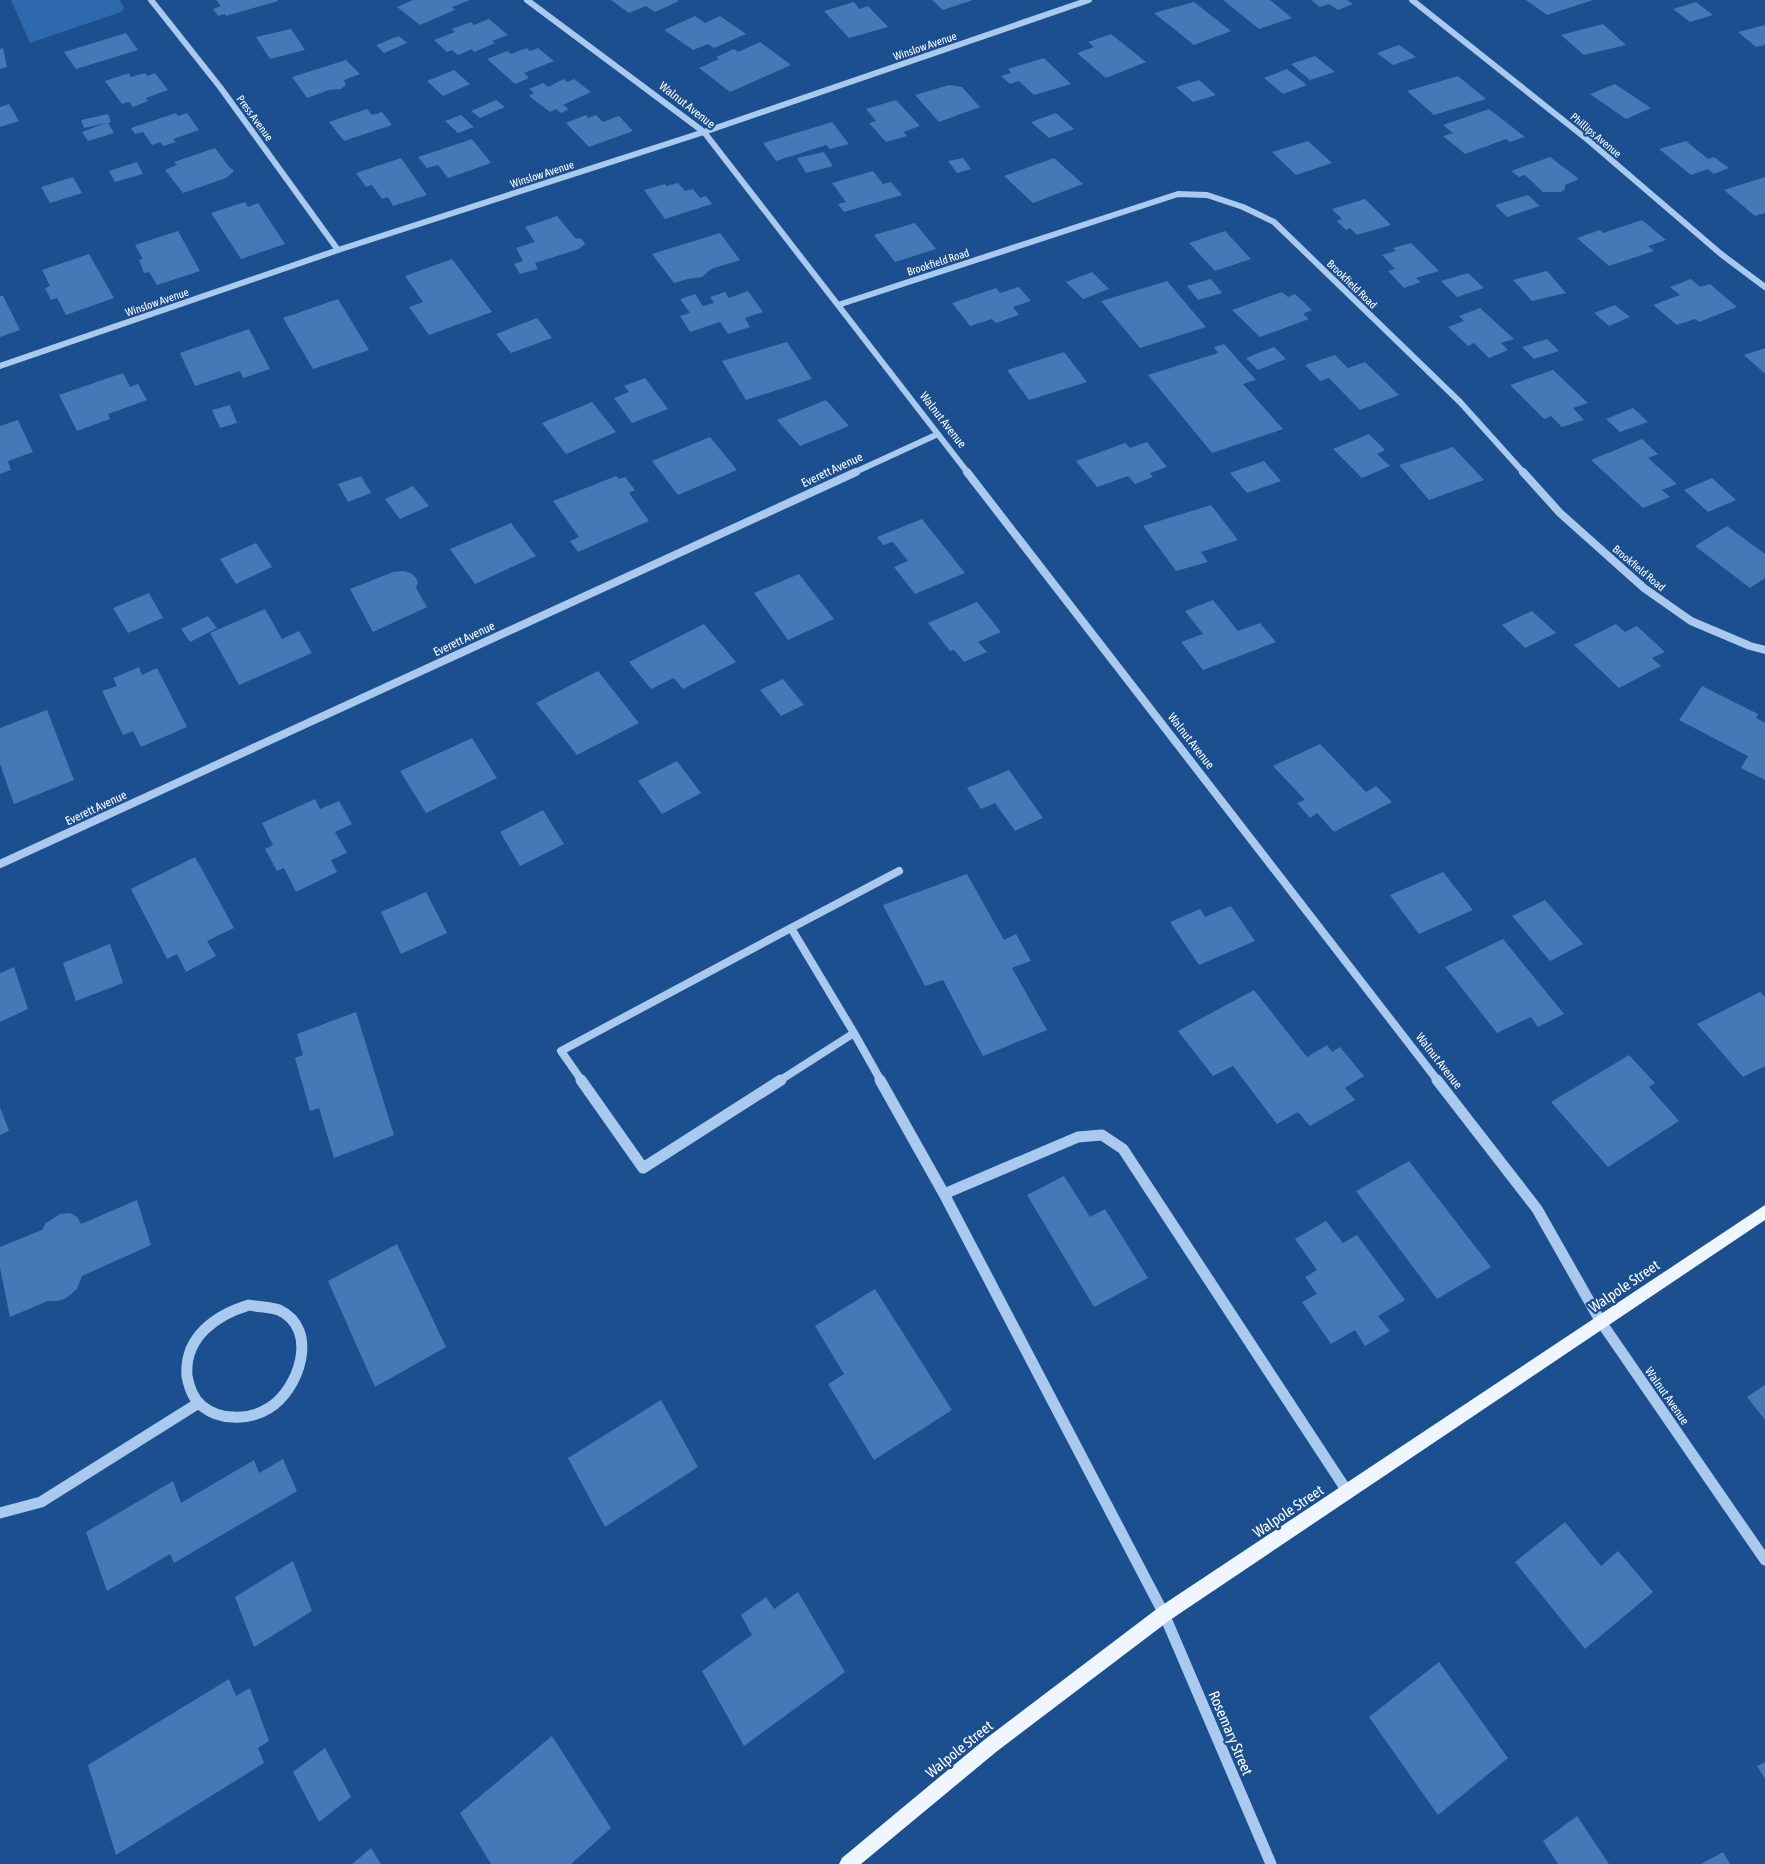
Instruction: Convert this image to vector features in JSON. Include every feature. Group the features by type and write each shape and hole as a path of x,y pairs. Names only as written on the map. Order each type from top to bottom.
{"main road":[{"name":"Walpole Street","path":"848,1864 990,1746 1164,1614 1765,1212"}],"street":[{"name":"Press Avenue","path":"151,0 220,87 338,250"},
{"name":"Walnut Avenue","path":"527,0 704,132 1537,1209 1601,1322 1765,1560"},
{"name":"Winslow Avenue","path":"0,366 338,250 704,132 1089,0"},
{"name":"Phillips Avenue","path":"1412,0 1588,140 1721,254 1765,287"},
{"name":"Brookfield Road","path":"838,305 1178,194 1207,195 1243,207 1274,222 1460,402 1560,513 1644,588 1691,621 1750,646 1765,650"},
{"name":"Everett Avenue","path":"0,864 938,434"},
{"path":"854,1033 643,1168 561,1051 899,871"},
{"name":"Rosemary Street","path":"791,928 854,1033 944,1194 1164,1614 1271,1864"},
{"path":"944,1194 1078,1137 1102,1135 1123,1149 1347,1491"},
{"path":"249,1305 266,1305 282,1311 295,1322 303,1337 304,1356 298,1376 287,1393 270,1408 250,1417 229,1419 211,1414 197,1404 189,1388 186,1371 190,1353 199,1335 214,1320 230,1310 249,1305"},
{"path":"0,1514 41,1502 197,1404"}],"shaded area":[{"path":"11,0 120,0 124,8 121,12 30,43"}],"building":[{"path":"216,0 278,1 226,16 225,14 218,16 213,9 221,6"},
{"path":"413,0 470,0 452,7 455,10 420,25 397,7"},
{"path":"611,0 679,1 655,12 646,6 629,13"},
{"path":"932,0 973,0 943,10"},
{"path":"1223,0 1270,0 1292,18 1259,29"},
{"path":"1311,0 1347,0 1353,4 1338,10 1329,4 1320,7"},
{"path":"1526,0 1593,0 1547,15"},
{"path":"854,2 859,9 868,6 888,27 849,38 824,11"},
{"path":"1194,2 1231,31 1194,45 1154,13"},
{"path":"1696,2 1713,15 1690,22 1673,9"},
{"path":"695,16 705,23 720,16 746,34 714,48 708,44 693,50 664,30"},
{"path":"489,19 508,35 492,41 495,43 474,52 472,49 458,55 452,50 447,52 434,40 455,32 452,29 471,22 474,25"},
{"path":"1603,24 1626,45 1584,55 1561,35"},
{"path":"1765,25 1765,45 1756,47 1738,32"},
{"path":"291,29 305,50 270,59 256,37"},
{"path":"126,33 138,50 76,69 64,52"},
{"path":"1111,34 1146,62 1106,78 1077,53 1094,47 1088,42"},
{"path":"399,36 407,43 384,53 376,45"},
{"path":"760,42 791,65 730,92 699,68 719,59 716,57 734,49 738,52"},
{"path":"1399,45 1416,57 1393,65 1377,53"},
{"path":"3,48 7,67 0,69 0,49"},
{"path":"527,48 530,51 538,48 554,61 524,73 529,78 515,84 487,59 507,51 511,54"},
{"path":"1315,56 1335,72 1310,80 1291,64"},
{"path":"1044,58 1071,84 1034,95 1019,81 1010,84 1001,76 1011,73 1008,69"},
{"path":"346,60 360,74 344,80 346,85 341,89 329,90 307,98 292,77"},
{"path":"1287,69 1307,85 1283,94 1264,78"},
{"path":"454,70 470,84 443,96 427,81"},
{"path":"129,73 131,77 145,73 147,76 155,73 168,90 146,98 148,101 133,107 129,102 122,104 105,81"},
{"path":"1458,76 1486,99 1434,115 1407,91"},
{"path":"564,79 567,82 574,79 591,92 563,105 569,109 561,113 556,109 550,112 529,96 534,93 529,89 543,83 548,87"},
{"path":"1199,80 1216,95 1193,102 1176,87"},
{"path":"1615,84 1651,108 1626,119 1590,94"},
{"path":"949,85 962,87 980,107 939,122 915,95"},
{"path":"496,100 505,107 480,118 471,111"},
{"path":"896,100 920,126 903,132 907,136 886,142 869,123 876,121 866,109"},
{"path":"9,104 19,121 0,127 0,107"},
{"path":"367,109 372,115 382,112 392,125 344,141 329,122"},
{"path":"1489,109 1525,137 1510,142 1506,139 1465,154 1443,136 1453,133 1443,125"},
{"path":"176,113 178,116 187,113 199,130 173,139 176,142 163,146 160,142 152,145 143,132 135,134 131,128"},
{"path":"1056,113 1074,129 1049,138 1031,122"},
{"path":"108,114 111,122 108,123 114,133 88,141 82,132 106,123 84,128 81,120"},
{"path":"461,115 474,127 458,133 445,121"},
{"path":"586,115 588,118 596,115 603,122 619,116 633,131 589,147 566,123"},
{"path":"832,122 849,144 830,149 826,145 776,161 763,143"},
{"path":"472,139 491,163 448,178 438,165 427,168 418,157"},
{"path":"1308,141 1332,163 1296,175 1272,152"},
{"path":"1686,141 1708,159 1714,157 1729,168 1714,174 1708,169 1691,175 1659,149"},
{"path":"215,148 233,172 226,178 183,193 165,170 177,165 174,162"},
{"path":"824,152 833,166 806,173 797,158"},
{"path":"1550,157 1579,179 1565,185 1565,189 1561,192 1543,192 1525,175 1519,177 1511,171"},
{"path":"401,158 427,195 393,206 388,197 382,199 372,185 366,187 356,173"},
{"path":"963,158 971,169 957,173 948,161"},
{"path":"1054,158 1083,184 1033,203 1004,176"},
{"path":"137,162 143,174 115,182 109,171"},
{"path":"873,171 883,184 891,182 902,195 844,212 838,204 846,202 832,183"},
{"path":"73,177 82,193 50,203 41,187"},
{"path":"1765,177 1765,213 1755,216 1724,190"},
{"path":"678,183 685,191 693,189 700,198 706,196 712,204 665,219 644,190 665,184 666,186"},
{"path":"1528,195 1540,206 1507,217 1495,205"},
{"path":"1365,199 1391,225 1357,235 1350,228 1346,230 1337,221 1342,219 1332,209"},
{"path":"245,202 248,207 258,203 285,244 241,259 211,213"},
{"path":"557,216 575,238 582,239 585,244 579,249 535,263 538,269 520,274 514,264 523,261 516,248 535,242 525,227"},
{"path":"1642,220 1666,240 1648,246 1654,251 1609,266 1577,238 1600,230 1603,233"},
{"path":"915,223 936,249 895,262 874,235"},
{"path":"178,231 200,271 157,285 149,272 144,273 139,260 143,259 135,245"},
{"path":"1225,231 1251,259 1215,271 1189,243"},
{"path":"720,233 740,260 711,269 702,277 674,283 652,254"},
{"path":"1411,243 1439,271 1416,278 1421,282 1404,288 1388,271 1395,269 1382,255 1396,251 1393,248"},
{"path":"89,254 114,298 66,315 57,298 51,300 45,288 50,286 42,270"},
{"path":"452,259 492,312 429,335 409,307 423,302 405,276"},
{"path":"1547,271 1566,293 1532,301 1513,280"},
{"path":"1092,272 1109,289 1083,299 1066,282"},
{"path":"1468,273 1484,288 1457,297 1441,281"},
{"path":"1211,279 1222,293 1198,300 1187,286"},
{"path":"1691,279 1700,287 1710,284 1737,307 1699,322 1695,319 1677,325 1653,305 1680,295 1670,287"},
{"path":"1167,281 1206,327 1140,348 1101,301"},
{"path":"1019,287 1031,301 1013,307 1019,315 996,323 992,319 970,326 952,303 996,288 1000,293"},
{"path":"748,291 763,312 745,318 750,327 728,334 720,322 690,332 680,316 690,313 680,299 695,294 703,306 714,303 710,297 725,292 729,298"},
{"path":"1282,292 1288,297 1295,294 1312,310 1303,314 1309,319 1260,337 1232,310"},
{"path":"0,296 3,296 20,330 0,337"},
{"path":"338,299 369,350 313,369 283,318"},
{"path":"1615,305 1630,317 1609,326 1594,313"},
{"path":"1480,308 1514,339 1501,343 1508,350 1489,358 1474,343 1468,346 1448,327 1464,321 1459,316"},
{"path":"537,318 552,338 511,353 496,334"},
{"path":"249,329 270,369 243,378 240,371 195,386 180,353"},
{"path":"1547,339 1559,351 1534,359 1522,347"},
{"path":"787,342 812,379 746,400 722,361"},
{"path":"1224,344 1256,380 1243,384 1283,429 1212,453 1148,375 1218,353 1214,347"},
{"path":"1274,347 1286,359 1258,370 1246,358"},
{"path":"1765,348 1765,374 1744,355"},
{"path":"1064,352 1087,382 1029,400 1007,370"},
{"path":"1335,355 1348,368 1365,362 1399,395 1360,410 1329,378 1320,381 1305,365"},
{"path":"1553,370 1588,403 1573,408 1584,420 1562,427 1551,416 1544,419 1510,385"},
{"path":"123,373 130,387 138,384 147,400 108,414 110,419 77,431 59,395"},
{"path":"645,378 668,409 632,423 614,398 629,392 624,386"},
{"path":"826,400 849,426 800,446 777,420"},
{"path":"592,402 616,432 566,454 542,423"},
{"path":"230,405 237,423 220,428 212,410"},
{"path":"1633,408 1648,422 1620,432 1606,419"},
{"path":"18,420 33,452 8,461 11,470 0,474 0,426"},
{"path":"1369,434 1385,450 1377,454 1390,466 1362,478 1333,449"},
{"path":"710,437 737,470 678,495 652,461"},
{"path":"1642,439 1658,454 1648,458 1677,484 1662,490 1670,497 1643,508 1591,460"},
{"path":"1147,442 1167,467 1150,473 1153,477 1135,484 1128,476 1097,487 1076,461 1125,443 1130,448"},
{"path":"1453,447 1484,480 1429,500 1399,465"},
{"path":"1264,461 1281,481 1247,493 1230,473"},
{"path":"361,476 371,493 348,502 338,484"},
{"path":"616,476 619,479 625,477 635,490 629,493 649,521 578,552 570,541 579,537 553,501"},
{"path":"1712,478 1736,500 1708,512 1684,490"},
{"path":"413,486 429,506 400,519 385,499"},
{"path":"1211,505 1238,540 1201,552 1208,562 1176,571 1143,526"},
{"path":"922,519 965,573 915,594 894,567 908,561 893,542 883,545 877,537"},
{"path":"511,523 536,556 475,584 450,549"},
{"path":"1727,526 1765,554 1765,578 1750,588 1695,546"},
{"path":"256,543 272,567 236,584 220,559"},
{"path":"403,571 411,573 416,578 418,582 416,588 427,607 373,632 350,589 393,572"},
{"path":"799,574 834,619 788,640 754,593"},
{"path":"149,593 163,618 128,633 113,608"},
{"path":"1213,600 1238,631 1260,623 1276,642 1203,670 1181,642 1203,634 1185,611"},
{"path":"977,602 1001,632 978,642 987,652 964,662 954,650 950,651 928,623"},
{"path":"265,609 282,639 299,631 312,653 239,685 210,633"},
{"path":"1532,611 1556,633 1525,648 1502,625"},
{"path":"208,616 217,628 190,642 181,629"},
{"path":"704,624 736,662 683,689 674,678 651,689 629,662"},
{"path":"1616,624 1625,632 1637,626 1665,652 1652,658 1661,666 1619,688 1574,645"},
{"path":"139,667 142,675 157,668 187,727 141,747 133,731 123,735 102,691 117,686 113,678"},
{"path":"598,671 639,723 577,755 536,703"},
{"path":"783,679 804,705 781,716 760,690"},
{"path":"1702,686 1758,714 1756,718 1765,723 1765,780 1741,768 1748,756 1679,720"},
{"path":"47,710 74,780 14,804 0,764 0,728"},
{"path":"472,738 497,778 426,813 400,771"},
{"path":"1320,744 1366,792 1376,786 1392,802 1334,832 1317,813 1310,818 1297,803 1305,800 1273,766"},
{"path":"677,761 701,793 662,814 638,781"},
{"path":"1009,770 1043,818 1015,831 995,803 981,809 967,788"},
{"path":"315,799 320,809 339,801 352,824 335,832 347,853 331,860 337,872 296,892 284,868 277,871 265,849 273,845 262,823"},
{"path":"543,810 564,844 520,866 500,832"},
{"path":"195,857 234,928 207,941 216,956 186,972 177,954 167,959 131,889"},
{"path":"1443,872 1473,910 1419,934 1390,895"},
{"path":"967,874 1004,940 1016,934 1031,961 1012,968 1047,1030 983,1056 943,980 925,986 883,905"},
{"path":"426,892 447,933 401,954 381,912"},
{"path":"1545,900 1583,944 1550,961 1512,916"},
{"path":"1231,906 1255,941 1199,965 1170,922 1200,909 1205,917"},
{"path":"1503,939 1564,1014 1538,1027 1531,1017 1497,1033 1445,967"},
{"path":"110,944 123,983 76,1001 63,963"},
{"path":"14,967 28,1009 0,1022 0,973"},
{"path":"1254,990 1307,1057 1327,1045 1332,1052 1340,1047 1364,1076 1345,1088 1355,1100 1310,1126 1298,1112 1277,1124 1233,1066 1213,1076 1178,1031"},
{"path":"1760,992 1765,997 1765,1066 1743,1077 1697,1024"},
{"path":"356,1012 394,1135 334,1158 319,1108 310,1111 295,1058 303,1055 297,1034"},
{"path":"1629,1055 1655,1083 1649,1087 1679,1121 1608,1167 1551,1102"},
{"path":"0,1107 9,1131 0,1135"},
{"path":"1409,1161 1491,1267 1437,1299 1356,1191"},
{"path":"1064,1176 1090,1217 1105,1209 1148,1278 1094,1307 1027,1195"},
{"path":"137,1200 151,1245 82,1276 77,1289 65,1299 48,1301 10,1317 0,1268 0,1247 42,1230 46,1223 60,1214 70,1213 77,1217 81,1224"},
{"path":"1326,1221 1343,1243 1357,1235 1405,1300 1378,1316 1390,1331 1365,1346 1355,1330 1331,1344 1302,1302 1317,1294 1305,1277 1317,1270 1295,1239"},
{"path":"397,1244 446,1347 375,1387 328,1281"},
{"path":"875,1289 952,1410 874,1460 828,1384 844,1374 815,1326"},
{"path":"1765,1385 1765,1420 1747,1397"},
{"path":"661,1400 698,1467 605,1527 568,1458"},
{"path":"283,1459 297,1491 174,1563 170,1554 107,1591 86,1532 173,1481 181,1503 254,1460 259,1473"},
{"path":"1565,1522 1601,1566 1618,1551 1653,1592 1585,1649 1515,1562"},
{"path":"293,1561 312,1611 254,1647 235,1597"},
{"path":"798,1592 845,1672 744,1746 702,1671 752,1635 741,1615 766,1597 774,1609"},
{"path":"1439,1662 1508,1758 1438,1815 1369,1717"},
{"path":"229,1679 236,1696 250,1688 269,1741 258,1748 264,1763 116,1855 88,1765"},
{"path":"552,1736 611,1828 571,1864 491,1864 460,1813"},
{"path":"325,1748 351,1797 319,1822 293,1772"},
{"path":"1765,1762 1765,1779 1757,1766"},
{"path":"1577,1816 1609,1864 1558,1864 1543,1841"},
{"path":"371,1848 381,1864 352,1864"},
{"path":"1723,1852 1730,1864 1701,1864"}]}
